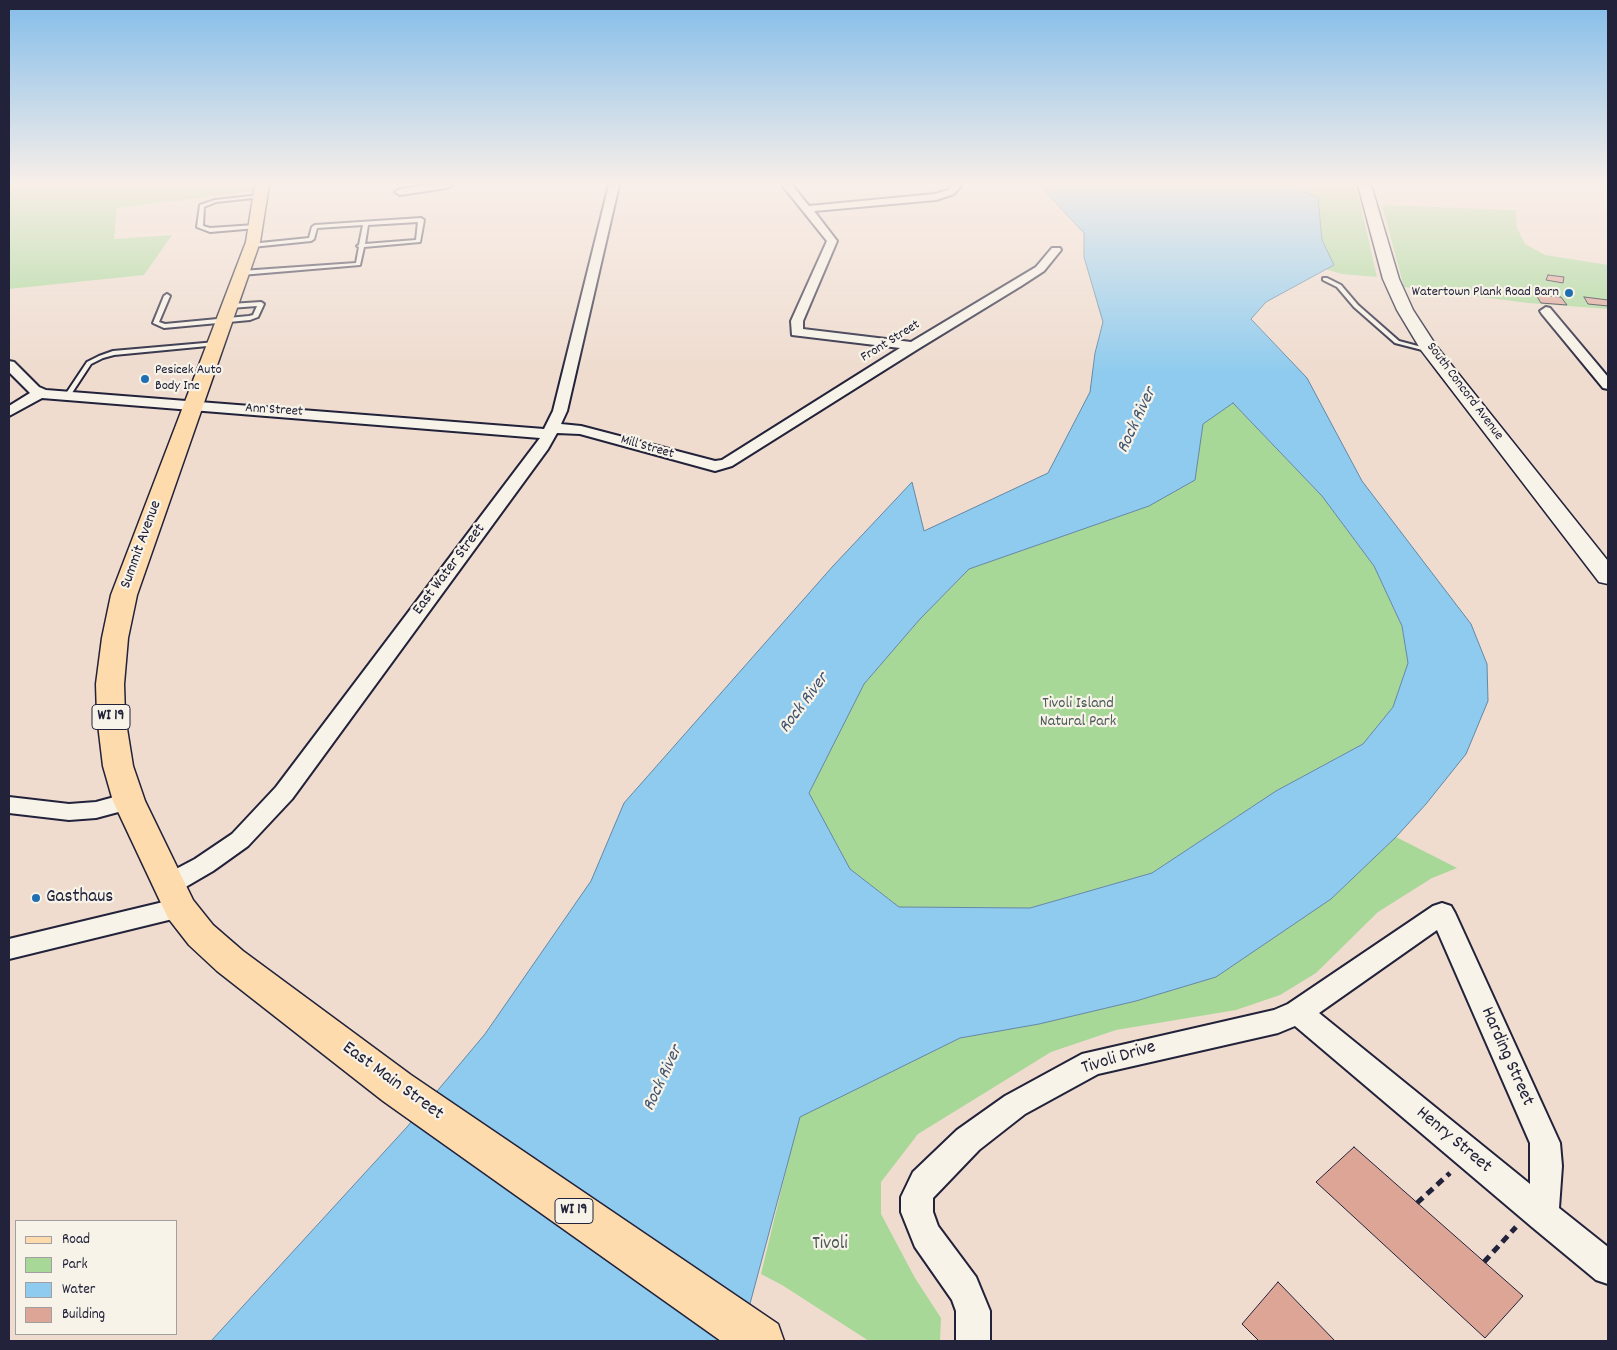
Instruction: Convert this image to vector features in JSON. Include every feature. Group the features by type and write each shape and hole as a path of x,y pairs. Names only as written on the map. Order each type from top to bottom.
{"main road":[{"name":"Summit Avenue","path":"174,896 129,801 118,766 111,716 110,684 115,638 124,595 195,406 251,248"},
{"name":"East Main Street","path":"174,896 201,935 230,961 397,1088 755,1337"}],"street":[{"name":"East Water Street","path":"174,896 204,865 240,840 254,827 284,793 552,431 560,411 599,248"},
{"path":"829,248 797,321 796,332 913,346"},
{"name":"South Concord Avenue","path":"1382,248 1396,294 1430,350 1608,576"},
{"name":"Front Street","path":"739,456 913,346 1017,284 1040,268 1056,250"},
{"path":"1546,311 1608,385"},
{"path":"9,365 28,385 40,393 9,412"},
{"name":"Ann Street","path":"40,393 552,431"},
{"name":"Mill Street","path":"552,431 581,430 716,466 727,463 739,456"},
{"path":"9,805 68,812 96,810 129,801"},
{"path":"9,949 174,896"},
{"name":"Harding Street","path":"1434,918 1442,913 1545,1143 1547,1166 1538,1212"},
{"name":"Tivoli Drive","path":"973,1341 973,1311 964,1289 926,1236 917,1212 917,1197 924,1183 968,1140 1015,1104 1092,1063 1278,1021 1298,1012 1434,918"},
{"name":"Henry Street","path":"1298,1012 1470,1156 1608,1268"}],"lane":[{"path":"241,273 358,264 360,248"},
{"path":"1325,279 1339,286 1356,306 1397,342 1430,350"},
{"path":"167,296 156,323 164,326 227,313"},
{"path":"68,395 89,363 101,357 113,353 216,344"}],"path":[{"path":"1418,1203 1470,1156"},
{"path":"1484,1262 1538,1212"}],"green space":[{"path":"9,248 163,248 144,275 9,289"},
{"path":"1299,248 1370,248 1377,277 1342,274 1311,265"},
{"path":"1394,248 1532,248 1545,255 1608,265 1608,309 1528,303 1404,287"},
{"name":"Tivoli Island Natural Park","path":"1233,403 1322,496 1374,566 1402,626 1408,663 1393,707 1363,744 1276,791 1152,873 1030,908 899,907 850,869 809,793 864,684 920,619 969,569 1149,506 1195,480 1203,424"},
{"name":"Tivoli","path":"1396,837 1457,868 1432,878 1378,912 1316,973 1280,995 1236,1010 1116,1030 1051,1052 918,1134 881,1182 881,1214 915,1278 941,1318 940,1341 869,1341 782,1285 761,1274 799,1117 960,1038 1039,1024 1136,1001 1216,977 1331,899"}],"water":[{"name":"Rock River","path":"1084,248 1326,248 1334,265 1266,302 1251,319 1307,378 1362,481 1471,624 1487,664 1488,701 1466,754 1426,804 1396,837 1331,899 1216,977 1136,1001 1039,1024 960,1038 800,1117 740,1341 211,1341 407,1127 485,1034 591,881 624,803 833,566 912,482 924,531 1048,473 1090,392 1095,353 1103,322 1084,257","holes":["1233,403 1322,496 1374,566 1402,626 1408,663 1393,707 1363,744 1276,791 1152,873 1030,908 899,907 850,869 809,793 864,684 920,619 969,569 1149,506 1195,480 1203,424"]}],"building":[{"path":"1548,275 1564,277 1563,283 1546,280"},
{"path":"1536,295 1561,297 1567,305 1541,303"},
{"path":"1584,297 1608,300 1608,306 1588,304"},
{"path":"1354,1147 1523,1296 1485,1338 1316,1182"},
{"path":"1278,1282 1335,1341 1259,1341 1242,1324"}],"place":[{"name":"Watertown Plank Road Barn","path":"1569,293"},
{"name":"Pesicek Auto Body Inc","path":"145,379"},
{"name":"Gasthaus","path":"36,898"}]}
